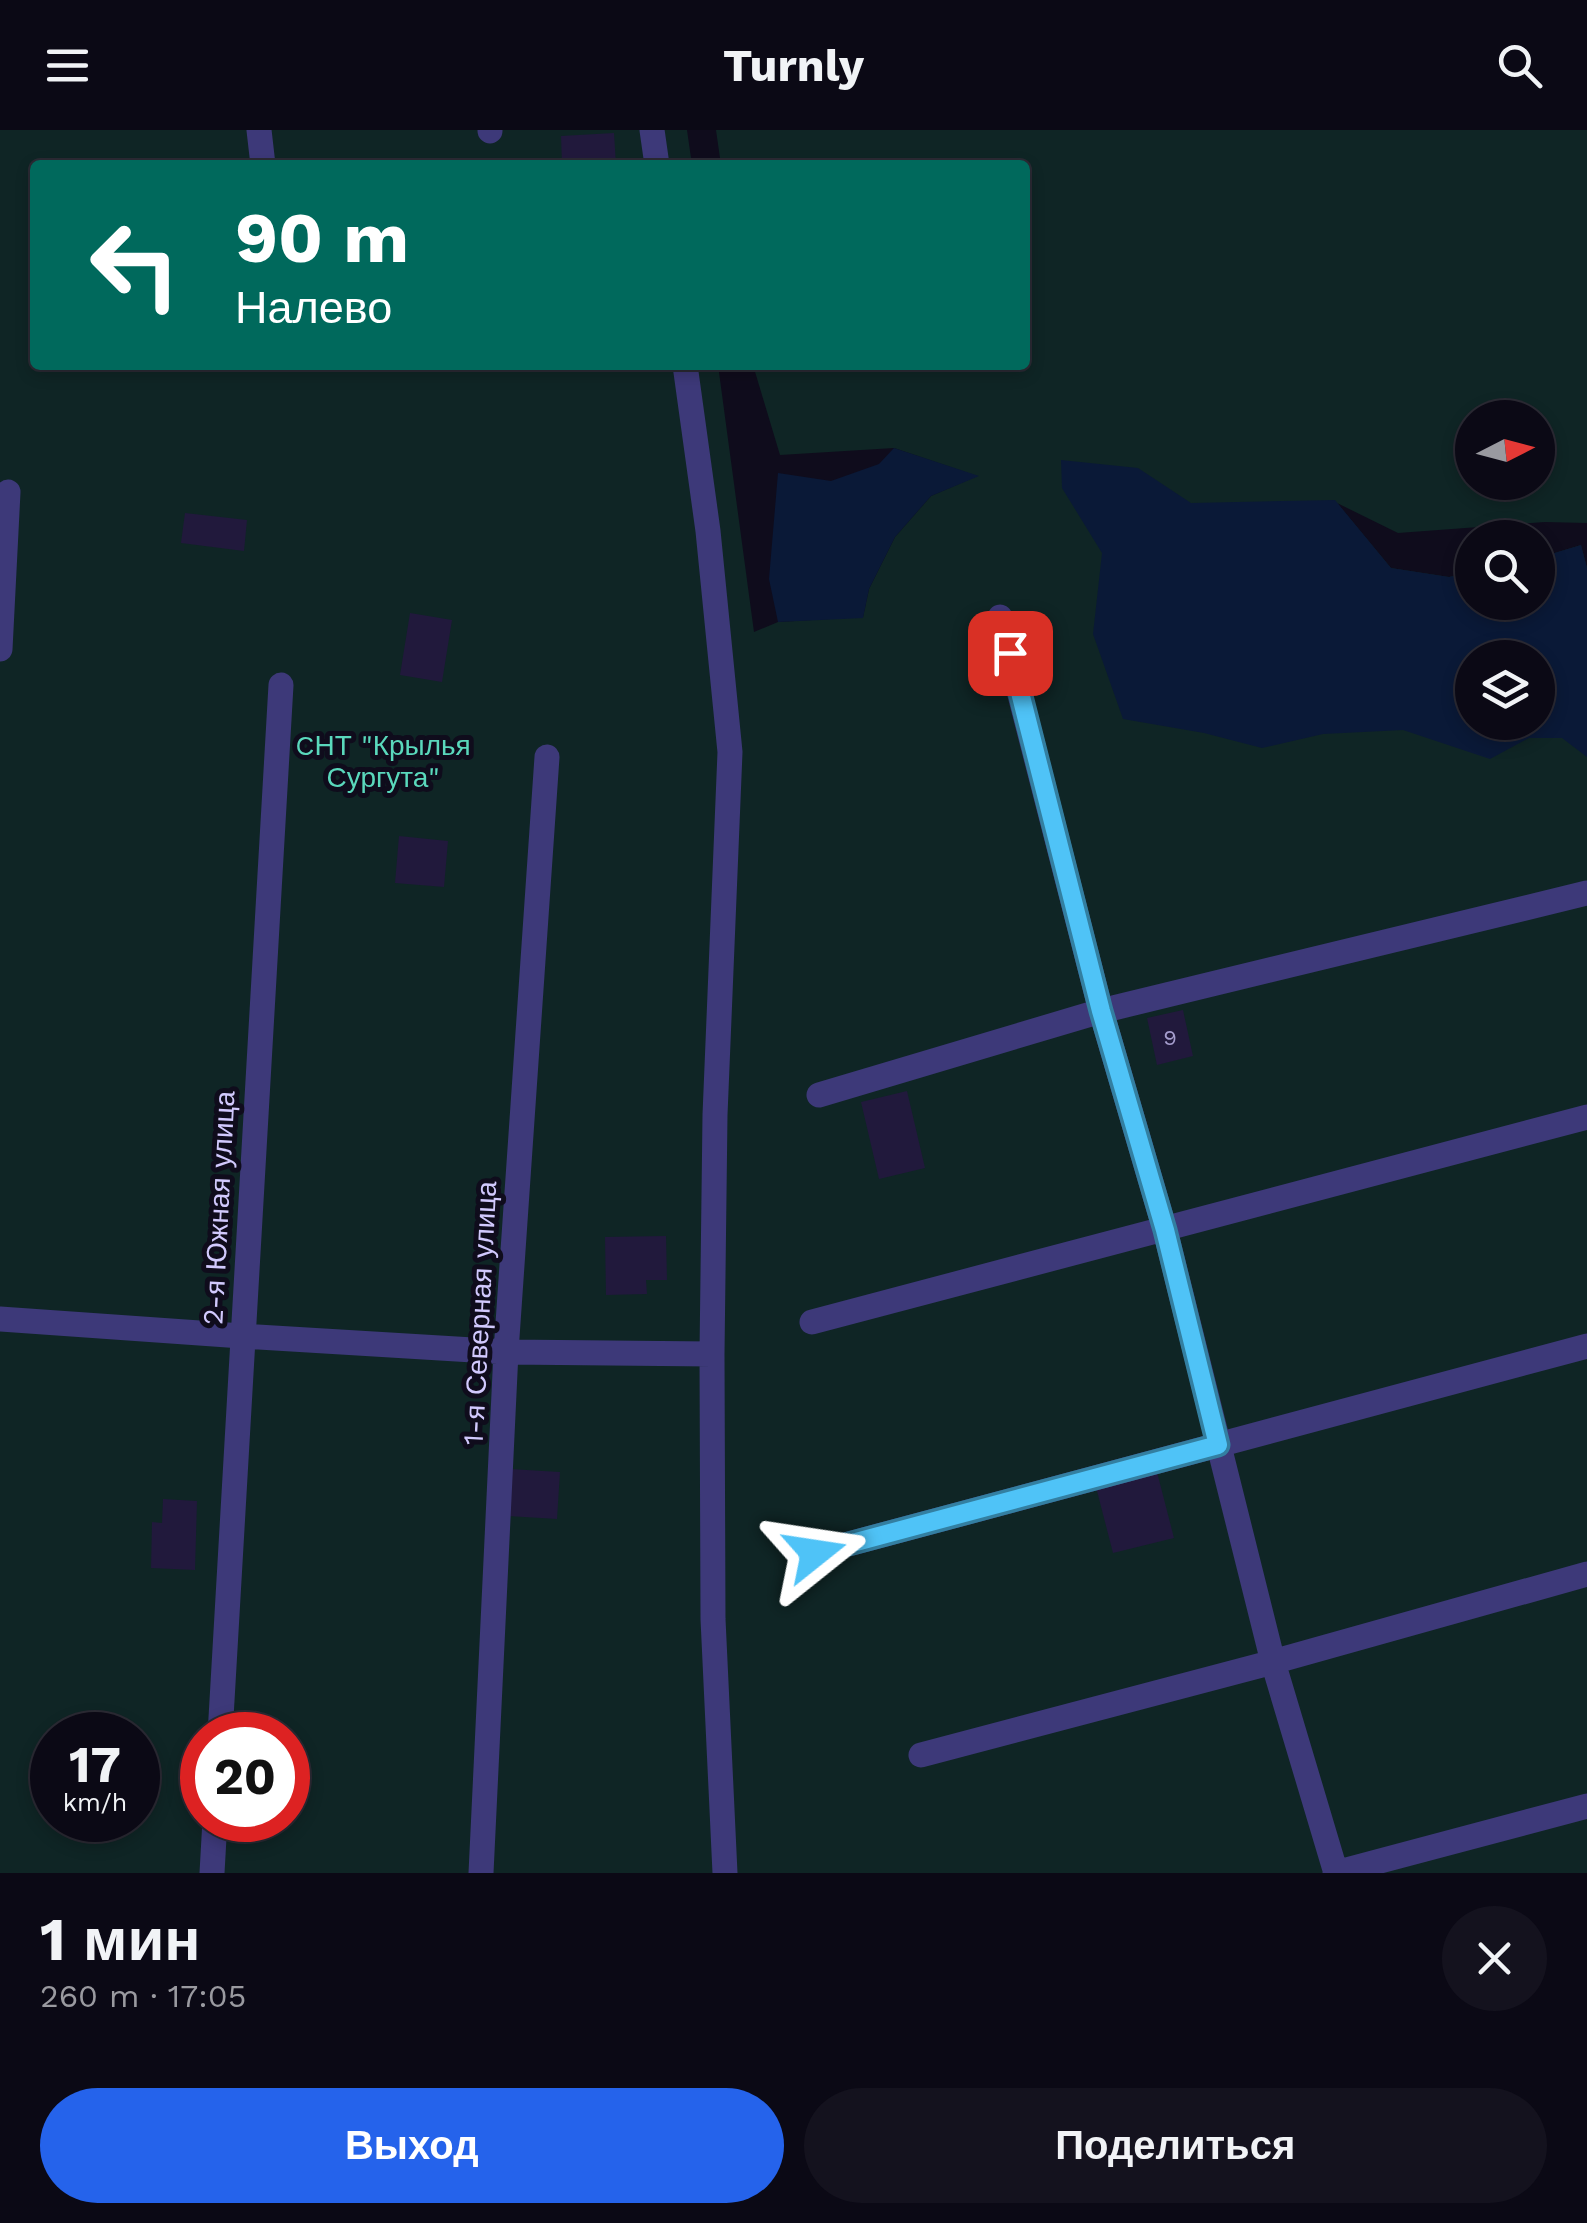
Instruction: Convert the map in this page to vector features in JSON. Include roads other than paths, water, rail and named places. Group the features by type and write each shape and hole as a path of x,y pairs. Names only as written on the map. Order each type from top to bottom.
{"street":[{"path":"259,130 262,160"},
{"path":"652,130 656,160"},
{"path":"687,370 730,752 715,1115 712,1354 713,1620 725,1873"},
{"path":"0,649 8,492"},
{"path":"1000,617 1101,1011 1165,1230 1273,1662 1336,1873 1587,1806"},
{"name":"2-я Южная улица","path":"221,1712 281,685"},
{"name":"1-я Северная улица","path":"481,1873 506,1352 547,757"},
{"path":"819,1095 1101,1011 1587,892"},
{"path":"812,1322 1587,1117"},
{"path":"0,1319 506,1352 712,1354"},
{"path":"815,1553 1587,1346"},
{"path":"920,1755 1587,1574"},
{"path":"212,1873 214,1842"}],"water":[{"path":"894,448 979,476 931,496 895,537 869,589 863,618 778,622 769,579 778,473 831,481 879,464"},
{"path":"1061,460 1138,468 1191,503 1335,500 1391,568 1455,576 1455,620 1555,620 1555,553 1581,545 1587,568 1587,757 1562,738 1555,738 1555,640 1455,640 1455,740 1525,740 1490,759 1403,730 1323,734 1262,748 1123,719 1093,634 1102,553 1062,488"}],"park label":[{"name":"CНТ \"Крылья Сургута\"","path":"383,761"}]}
